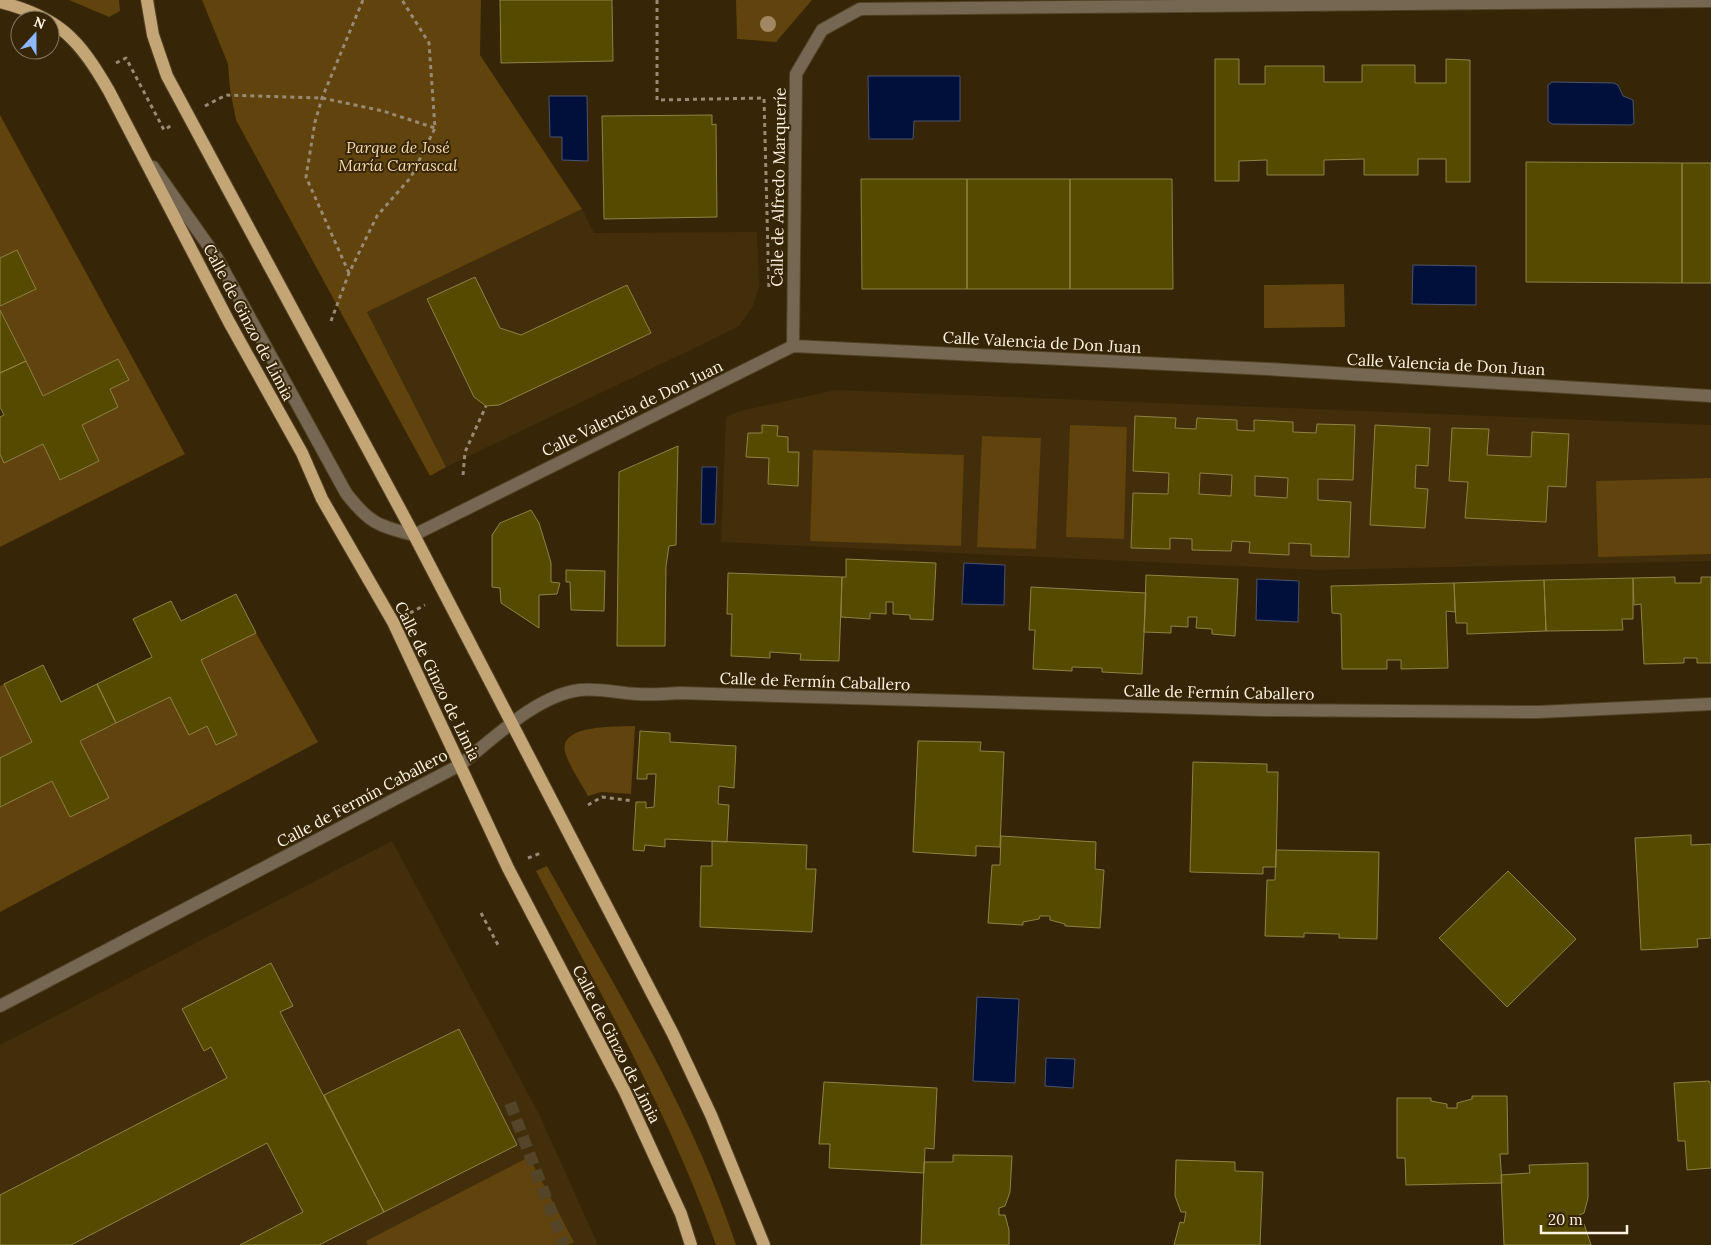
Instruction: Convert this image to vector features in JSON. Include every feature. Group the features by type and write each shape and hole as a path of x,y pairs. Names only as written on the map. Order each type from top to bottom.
{"main road":[{"path":"147,0 153,35 167,76 414,535 673,1034 711,1115 764,1245"},
{"name":"Calle de Ginzo de Limia","path":"0,2 29,9 53,21 75,41 98,72 229,322 302,453 322,499 386,609 435,717 460,764 508,868 626,1092 673,1197 691,1245"}],"street":[{"name":"Calle de Alfredo Marqueríe","path":"793,346 796,74 822,30 860,9 1043,3 1711,1"},
{"name":"Calle de Ginzo de Limia","path":"136,142 217,258 346,493 362,514 381,527 414,535"},
{"name":"Calle Valencia de Don Juan","path":"414,535 793,346 1268,369 1711,396"},
{"name":"Calle de Fermín Caballero","path":"0,1006 460,764 512,724 557,695 590,689 639,694 680,693 1265,710 1538,712 1711,704"}],"path":[{"path":"349,273 306,177 315,122 322,98 363,0"},
{"path":"331,321 349,273 377,216 411,176 435,128 429,43 402,0"},
{"path":"657,0 657,100 764,98 769,291"},
{"path":"98,72 126,58 164,130 226,95 322,98 383,111 435,128"},
{"path":"463,475 465,452 486,406"},
{"path":"410,613 425,605"},
{"path":"588,805 602,797 633,801"},
{"path":"528,858 541,853"},
{"path":"481,913 498,945"}],"shaded area":[{"path":"582,209 594,233 757,232 759,286 753,306 739,326 446,467 367,312"},
{"path":"836,390 1711,425 1711,561 1319,570 721,542 726,417 740,411"},
{"path":"392,841 539,1114 598,1245 0,1245 0,1045"}],"green space":[{"path":"69,0 119,0 120,11 109,17"},
{"name":"Parque de José María Carrascal","path":"202,0 481,0 480,55 582,209 367,312 446,467 430,476 236,120 230,89 228,64"},
{"path":"736,0 812,0 776,42 737,39"},
{"path":"0,115 185,454 0,547 0,454 4,462 43,444 61,480 99,461 82,425 118,407 110,389 129,380 118,359 43,396 0,310 0,306 36,289 0,258"},
{"path":"1344,284 1345,327 1264,328 1264,285"},
{"path":"1070,425 1127,427 1124,539 1066,537"},
{"path":"982,436 1041,438 1036,549 977,547"},
{"path":"813,450 964,455 961,546 810,541"},
{"path":"1711,478 1711,554 1598,557 1596,481"},
{"path":"256,633 318,742 0,912 0,807 52,781 70,817 108,798 80,741 170,697 207,726 216,745 201,660"},
{"path":"4,684 32,742 0,758 0,686"},
{"path":"635,726 631,794 601,792 588,796 566,755 565,745 569,737 590,729"},
{"path":"547,866 626,1004 675,1098 698,1146 736,1245 716,1245 698,1197 656,1102 536,871"},
{"path":"529,1157 574,1242 568,1245 368,1245 366,1241"}],"water":[{"path":"868,76 960,76 960,121 914,121 913,139 869,139"},
{"path":"1552,82 1614,83 1618,85 1623,96 1633,100 1634,123 1631,125 1552,124 1548,121 1548,85"},
{"path":"549,96 587,96 588,161 562,160 562,137 550,137"},
{"path":"1413,265 1476,266 1476,305 1412,304"},
{"path":"702,467 717,467 715,524 701,524"},
{"path":"964,563 1005,565 1004,605 962,604"},
{"path":"1257,579 1299,581 1298,622 1256,620"},
{"path":"977,997 1019,999 1015,1083 973,1081"},
{"path":"1046,1058 1075,1059 1073,1088 1045,1086"}],"building":[{"path":"500,0 612,0 613,61 501,63"},
{"path":"1215,59 1239,59 1239,84 1265,84 1265,66 1324,66 1324,82 1362,82 1362,65 1415,65 1415,83 1446,83 1446,59 1470,60 1470,182 1446,182 1446,159 1418,159 1418,175 1364,175 1364,159 1324,160 1324,175 1267,175 1267,160 1239,161 1239,181 1215,181"},
{"path":"712,115 712,125 716,124 717,217 604,219 602,116"},
{"path":"1526,162 1682,163 1682,283 1526,282"},
{"path":"1682,163 1711,163 1711,283 1682,283"},
{"path":"861,179 967,179 967,289 862,289"},
{"path":"967,179 1070,179 1070,289 967,289"},
{"path":"1070,179 1172,179 1173,289 1070,289"},
{"path":"17,250 36,289 0,306 0,258"},
{"path":"475,277 500,328 521,335 627,285 651,333 499,405 486,406 474,397 427,299"},
{"path":"0,310 26,361 0,373"},
{"path":"118,359 129,380 110,389 118,407 82,425 99,461 60,480 43,444 4,463 0,454 0,417 4,415 0,407 0,373 26,361 43,396"},
{"path":"1135,416 1176,418 1175,428 1196,429 1197,418 1237,420 1237,430 1254,431 1254,420 1293,422 1293,432 1316,433 1317,424 1355,425 1353,480 1318,479 1318,500 1351,502 1349,557 1311,556 1311,544 1289,543 1289,555 1249,553 1250,542 1232,541 1231,551 1192,550 1192,539 1170,538 1170,549 1131,548 1133,493 1168,494 1169,473 1133,471","holes":["1200,473 1232,475 1231,496 1199,494","1255,476 1288,478 1287,498 1255,496"]},
{"path":"762,425 778,426 777,436 788,437 788,452 799,452 798,486 768,484 769,458 746,457 748,433 762,433"},
{"path":"1375,425 1430,428 1428,466 1416,465 1415,488 1428,489 1425,528 1370,525"},
{"path":"1452,428 1489,429 1487,455 1531,457 1532,432 1569,434 1566,487 1548,486 1546,522 1465,518 1468,482 1449,481"},
{"path":"678,446 676,545 669,546 666,566 665,646 617,646 619,472"},
{"path":"531,510 539,523 551,563 551,582 560,583 557,594 539,595 539,628 501,603 500,588 492,587 492,535 500,523"},
{"path":"846,559 936,563 933,620 910,619 910,615 893,614 893,602 886,602 886,614 870,613 870,619 841,617 842,577 846,577"},
{"path":"566,570 605,571 604,611 571,610 570,582 566,582"},
{"path":"728,573 842,577 839,661 800,660 801,654 770,652 770,658 731,656 732,614 727,614"},
{"path":"1146,575 1238,579 1235,636 1212,634 1212,629 1196,628 1197,617 1188,617 1188,627 1171,626 1171,633 1144,632"},
{"path":"1675,577 1675,583 1701,583 1701,577 1711,577 1711,663 1697,663 1697,658 1684,658 1684,663 1644,664 1641,604 1634,605 1633,578"},
{"path":"1633,578 1633,619 1622,619 1623,630 1546,631 1544,580"},
{"path":"1544,580 1546,631 1467,634 1467,623 1456,623 1454,583"},
{"path":"1454,583 1455,612 1446,611 1448,668 1401,669 1401,660 1387,660 1387,669 1342,669 1341,614 1332,613 1331,586"},
{"path":"1031,587 1146,593 1142,674 1102,672 1102,668 1072,667 1072,671 1033,669 1035,630 1029,630"},
{"path":"236,594 256,633 201,660 237,735 216,745 207,726 189,735 170,697 116,723 97,684 152,657 133,619 171,601 181,621"},
{"path":"43,665 61,702 97,684 116,723 80,741 109,798 70,817 52,781 0,807 0,758 32,742 4,684"},
{"path":"640,731 670,733 670,742 736,746 734,788 719,786 718,804 729,805 727,842 665,839 665,847 645,845 644,851 633,850 636,802 646,802 646,808 654,807 656,774 647,774 647,779 637,779"},
{"path":"918,741 981,742 980,751 1004,752 1000,847 976,846 976,856 913,852"},
{"path":"1193,762 1267,764 1267,772 1278,772 1276,867 1263,867 1263,874 1190,872"},
{"path":"1691,835 1691,845 1711,844 1711,938 1697,939 1698,947 1641,950 1635,838"},
{"path":"1001,836 1096,842 1095,869 1104,870 1100,928 1065,926 1065,924 1050,920 1050,916 1040,916 1039,919 1023,922 1023,925 988,923 992,865 1000,865"},
{"path":"712,841 807,845 806,869 816,869 812,932 700,927 701,866 712,866"},
{"path":"1276,850 1379,852 1377,939 1339,938 1339,934 1304,933 1304,937 1265,936 1267,880 1275,880"},
{"path":"1508,871 1576,939 1507,1007 1439,938"},
{"path":"271,963 293,1006 280,1012 384,1212 319,1245 240,1245 303,1212 267,1143 71,1245 0,1245 0,1195 227,1078 211,1047 204,1051 182,1009"},
{"path":"459,1029 517,1145 384,1212 324,1095"},
{"path":"1709,1081 1711,1084 1711,1168 1687,1170 1685,1141 1678,1141 1674,1083"},
{"path":"824,1082 937,1088 934,1149 925,1148 924,1173 829,1168 830,1144 819,1144"},
{"path":"1472,1096 1507,1096 1508,1154 1500,1154 1502,1183 1406,1185 1405,1158 1397,1158 1397,1098 1431,1098 1431,1101 1447,1104 1447,1108 1457,1108 1457,1103 1472,1099"},
{"path":"953,1155 1012,1156 1010,1192 1005,1206 999,1208 999,1215 1005,1215 1009,1230 1009,1245 921,1245 924,1162 953,1162"},
{"path":"1176,1160 1235,1162 1235,1171 1263,1172 1260,1245 1174,1245 1180,1222 1184,1223 1186,1212 1181,1212 1175,1196"},
{"path":"1588,1163 1588,1198 1584,1213 1579,1215 1579,1225 1584,1224 1591,1245 1504,1245 1501,1175 1530,1173 1529,1165"}],"tunnel":[{"path":"510,1103 564,1245"}]}
